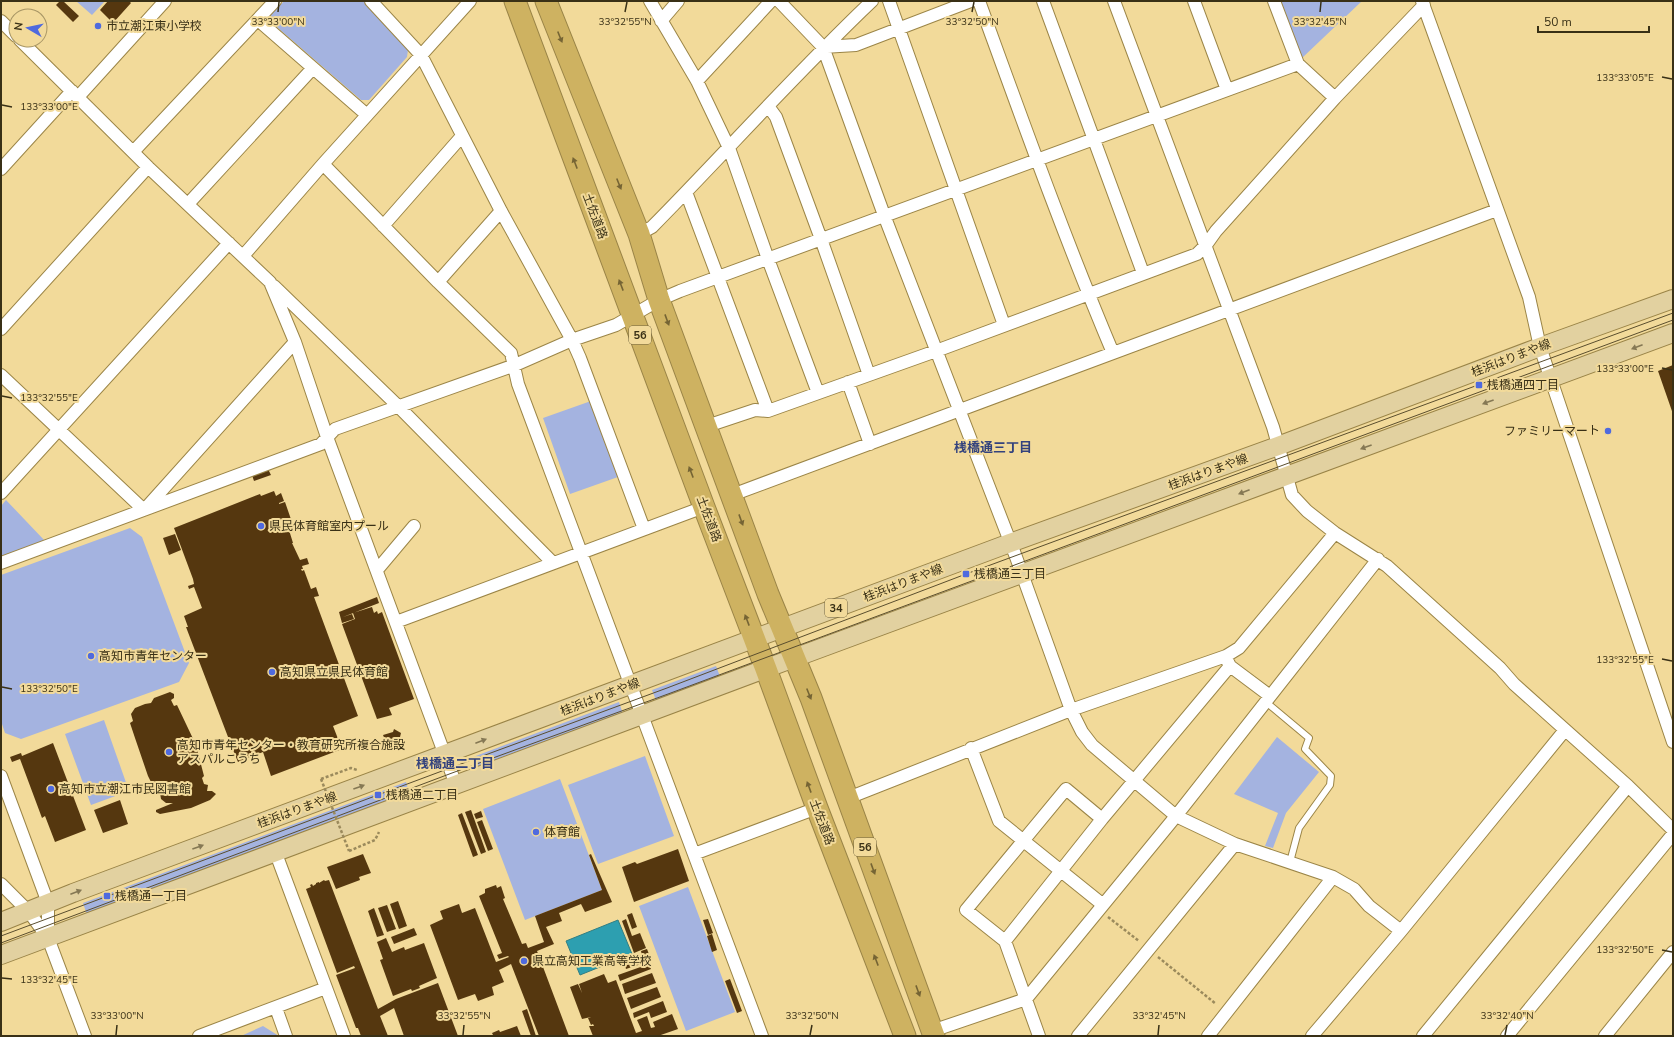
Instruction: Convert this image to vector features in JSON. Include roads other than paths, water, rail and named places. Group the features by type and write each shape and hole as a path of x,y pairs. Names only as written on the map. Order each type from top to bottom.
{"highway":[{"name":"土佐道路","path":"514,1 817,808 905,1036"},
{"name":"56","path":"546,1 639,234 659,300 781,628 811,698 933,1033"}],"main road":[{"name":"桂浜はりまや線","path":"1,922 48,903 446,755 781,628 1278,446 1540,347 1673,299"},
{"path":"1,955 275,851 456,785 794,658 1022,576 1286,476 1673,334"}],"street":[{"path":"1,169 165,1"},
{"path":"133,152 275,1"},
{"path":"371,1 421,56 501,210 572,340 644,529"},
{"path":"243,256 323,164 470,1"},
{"path":"650,1 697,81 729,148 768,259 818,393"},
{"path":"661,21 678,1"},
{"path":"697,81 771,1"},
{"path":"779,1 824,47 884,216 960,410 1071,710 1082,732 1092,745 1176,816 1235,844 1333,877 1354,889 1369,906 1401,931"},
{"path":"639,234 652,227 824,47 872,1"},
{"path":"889,1 1004,325"},
{"path":"824,47 856,45 971,1"},
{"path":"979,1 1037,160 1088,293 1113,353"},
{"path":"1043,1 1143,273"},
{"path":"1114,1 1273,427 1292,495 1307,511 1334,533 1378,559 1449,621 1500,668 1514,684 1628,786 1673,830"},
{"path":"1194,1 1227,90"},
{"path":"1274,1 1298,64 1335,98"},
{"path":"707,426 755,410 768,410 818,393 1197,254 1335,98 1423,3 1529,297 1540,347 1550,380 1673,742"},
{"path":"258,20 367,115"},
{"path":"28,48 148,167 243,256 398,406 553,563"},
{"path":"1,563 320,444 335,429 515,365 572,340 616,326 659,300 956,189 1298,64"},
{"path":"188,204 313,68"},
{"path":"768,106 776,117 869,375"},
{"path":"383,226 462,136"},
{"path":"323,164 438,282 511,353 515,365 518,384 632,685 762,1036"},
{"path":"1,328 148,167"},
{"path":"686,192 768,410"},
{"path":"438,282 501,210"},
{"path":"732,495 1498,210"},
{"path":"1,493 229,243"},
{"path":"270,282 295,342 327,437 456,785"},
{"path":"144,510 295,342"},
{"path":"1,375 144,510"},
{"path":"848,382 870,444"},
{"path":"396,622 704,506"},
{"path":"377,570 414,526"},
{"path":"1005,941 1228,661 1334,533"},
{"path":"933,1033 1026,999 1102,904 1176,816 1378,559"},
{"path":"1228,661 1268,699"},
{"path":"848,798 971,748 1071,710 1228,661"},
{"path":"1312,1036 1401,931 1565,730"},
{"path":"971,748 999,821 1102,904"},
{"path":"1,776 48,903 48,938"},
{"path":"1423,1036 1628,786"},
{"path":"1039,1036 1005,941 966,910 1066,789 1102,819"},
{"path":"694,854 817,808"},
{"path":"1512,1034 1673,834"},
{"path":"1078,1036 1235,844"},
{"path":"275,851 344,1036"},
{"path":"1208,1036 1333,877"},
{"path":"1,884 28,912 48,938 85,1036"},
{"path":"1605,1036 1673,952"},
{"path":"199,1036 326,988"},
{"path":"276,1008 286,1036"}],"lane":[{"path":"1268,699 1309,738 1305,749 1331,776 1330,785 1299,828 1290,862"}],"tram line":[{"path":"1,936 667,688 966,574 1673,313"},
{"path":"1,943 452,773 1673,320"}],"place":[{"name":"市立潮江東小学校","path":"98,26"},
{"name":"桟橋通四丁目","path":"1479,385"},
{"name":"ファミリーマート","path":"1608,431"},
{"name":"県民体育館室内プール","path":"261,526"},
{"name":"桟橋通三丁目","path":"966,574"},
{"name":"高知市青年センター","path":"91,656"},
{"name":"高知県立県民体育館","path":"272,672"},
{"name":"高知市青年センター・教育研究所複合施設 アスパルこうち","path":"169,752"},
{"name":"高知市立潮江市民図書館","path":"51,789"},
{"name":"桟橋通二丁目","path":"378,795"},
{"name":"体育館","path":"536,832"},
{"name":"桟橋通一丁目","path":"107,896"},
{"name":"県立高知工業高等学校","path":"524,961"}],"district":[{"name":"桟橋通三丁目","path":"993,447"},
{"name":"桟橋通二丁目","path":"455,763"}]}
